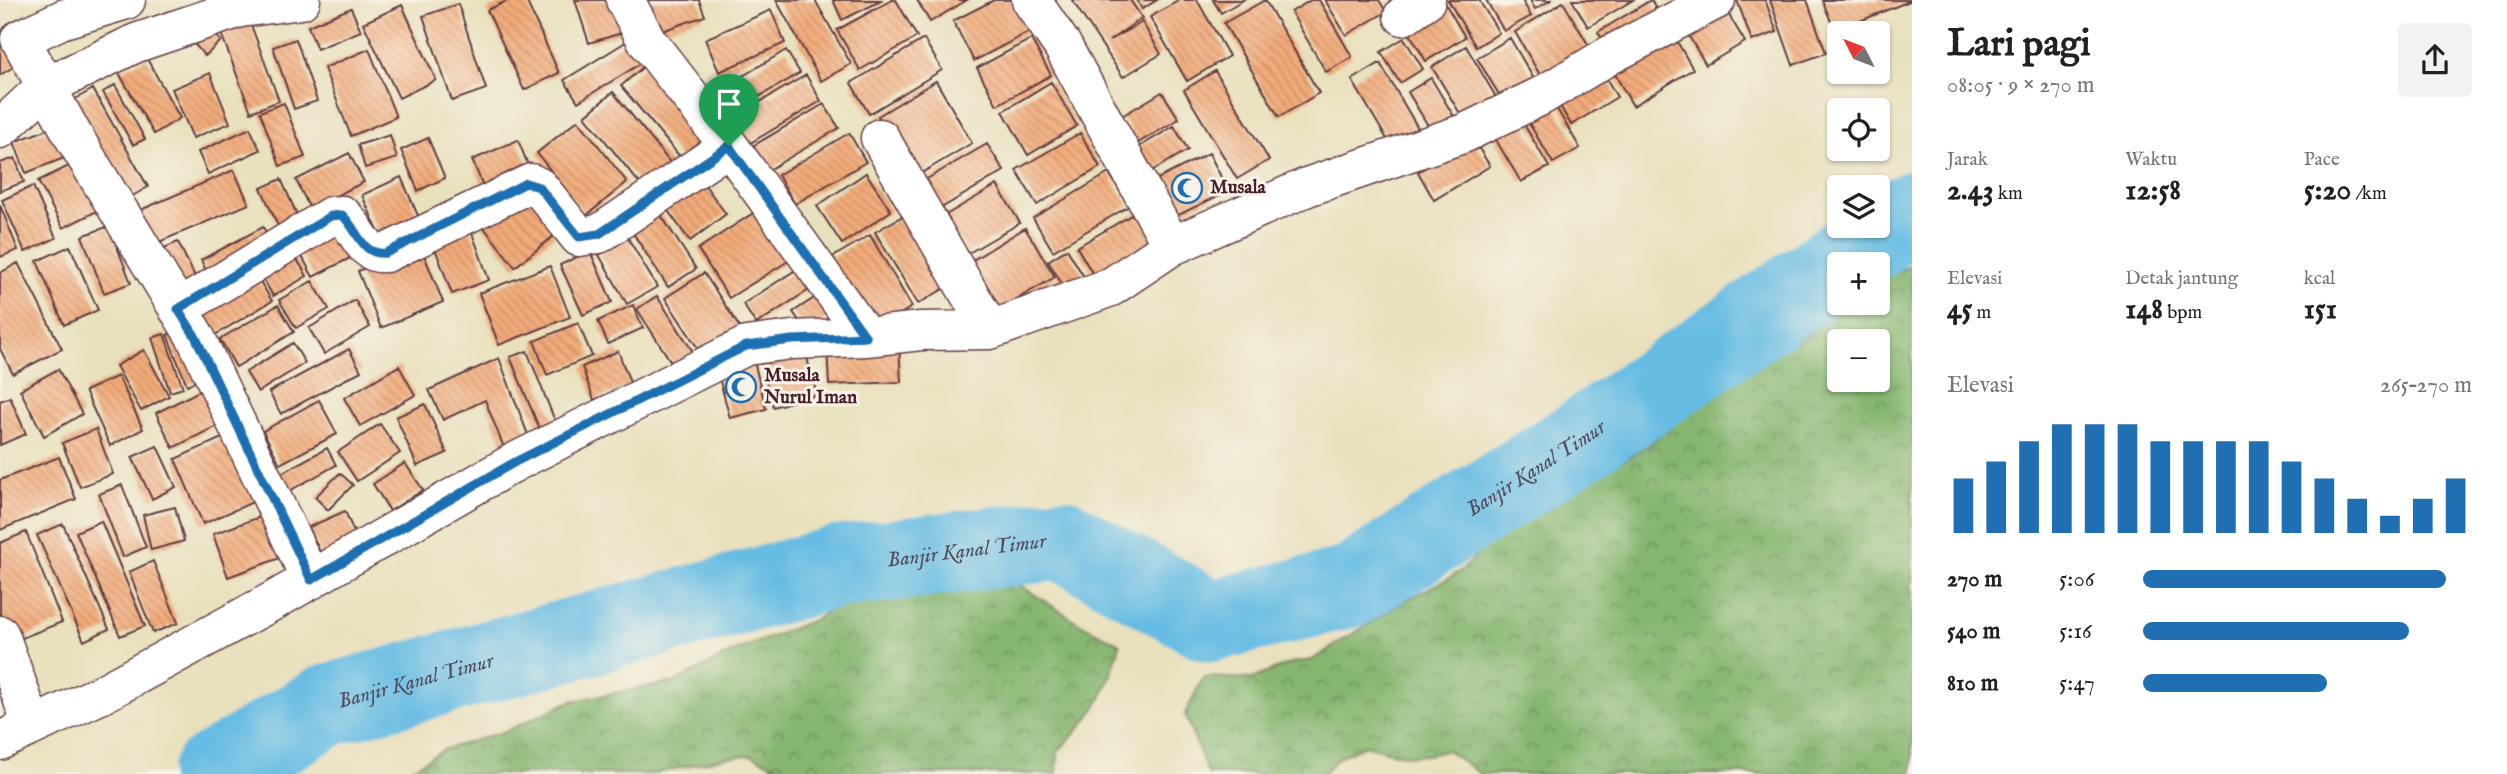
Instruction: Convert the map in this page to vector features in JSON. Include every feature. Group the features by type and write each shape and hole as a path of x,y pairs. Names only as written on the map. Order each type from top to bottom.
{"street":[{"path":"126,0 63,19 10,27 195,336 311,580"},
{"path":"0,129 45,87 136,43 239,4 301,0"},
{"path":"625,0 647,41 729,146 866,337"},
{"path":"1031,0 1062,45 1172,246"},
{"path":"0,635 16,733 100,695 311,580 515,462 746,346 921,331 990,330 1111,287 1172,246 1307,187 1465,132 1541,96 1610,55 1716,0"},
{"path":"880,138 990,330"},
{"path":"178,309 331,216 342,215 349,221 367,249 376,254 386,253 526,183 539,187 579,237 599,234 729,146"}],"green space":[{"path":"1912,266 1912,774 1480,774 1447,750 1415,756 1365,745 1339,757 1323,774 1208,774 1185,714 1203,677 1252,679 1291,663 1312,660 1408,599 1463,569 1493,539 1649,445 1696,402 1808,334 1831,315 1890,315 1890,274"},
{"path":"929,564 971,566 1010,579 1082,625 1120,644 1105,690 1091,714 1058,751 1057,774 794,774 751,755 726,757 654,774 402,774 443,750 506,731 571,701 675,682 733,652 816,619 855,595"}],"building":[{"path":"509,0 526,0 559,73 524,90 487,10"},
{"path":"575,0 618,0 628,31 589,43"},
{"path":"647,0 699,0 705,16 659,32"},
{"path":"776,0 815,0 851,64 821,81"},
{"path":"833,0 883,0 842,20"},
{"path":"896,0 917,37 860,70 837,30"},
{"path":"917,0 967,0 930,22"},
{"path":"994,0 1011,0 1029,32 974,61 953,21"},
{"path":"1072,0 1130,0 1142,18 1109,41 1142,22 1161,54 1123,77"},
{"path":"1137,0 1157,0 1142,9"},
{"path":"1180,0 1197,0 1229,56 1187,81 1150,17"},
{"path":"1213,0 1243,0 1221,13"},
{"path":"1265,0 1319,93 1279,117 1224,23"},
{"path":"1311,0 1319,0 1352,57 1326,72 1291,12"},
{"path":"1325,0 1379,0 1386,12 1346,35"},
{"path":"1448,0 1479,0 1499,33 1476,47"},
{"path":"1486,0 1522,0 1531,16 1504,31"},
{"path":"1530,0 1551,0 1535,9"},
{"path":"1572,0 1633,0 1588,27"},
{"path":"1651,0 1662,20 1610,51 1598,32"},
{"path":"1737,0 1765,0 1777,32 1752,41"},
{"path":"1770,0 1807,0 1826,53 1793,65"},
{"path":"1822,0 1912,0 1860,21 1831,21"},
{"path":"1563,2 1589,46 1540,75 1515,32"},
{"path":"458,4 486,89 452,101 423,16"},
{"path":"402,5 436,80 399,98 363,23"},
{"path":"1446,5 1465,37 1426,61 1407,29"},
{"path":"1723,5 1745,42 1706,65 1684,28"},
{"path":"351,8 361,31 317,49 308,26"},
{"path":"771,10 785,43 719,72 705,39"},
{"path":"250,22 279,101 251,112 221,33"},
{"path":"206,24 221,41 205,56 190,39"},
{"path":"1668,26 1693,69 1633,106 1608,62"},
{"path":"0,31 20,63 0,75"},
{"path":"1404,38 1423,69 1400,83 1381,52"},
{"path":"1510,38 1538,86 1506,106 1477,58"},
{"path":"296,39 317,101 294,109 273,47"},
{"path":"924,39 942,70 869,114 851,83"},
{"path":"1031,39 1051,75 997,105 977,68"},
{"path":"629,40 643,62 578,102 564,80"},
{"path":"1466,46 1500,104 1467,125 1432,67"},
{"path":"369,49 396,117 351,136 324,68"},
{"path":"786,50 800,73 731,113 718,91"},
{"path":"146,57 180,118 154,134 119,73"},
{"path":"651,60 715,139 686,164 621,86"},
{"path":"1380,63 1422,135 1394,151 1352,80"},
{"path":"1601,69 1617,97 1571,125 1555,97"},
{"path":"1215,71 1269,160 1237,179 1184,90"},
{"path":"210,73 230,123 193,138 172,89"},
{"path":"806,75 821,101 742,148 726,122"},
{"path":"1431,78 1459,125 1436,139 1408,92"},
{"path":"936,81 972,143 915,177 878,116"},
{"path":"1051,82 1077,126 1028,155 1003,111"},
{"path":"115,85 145,139 133,145 103,92"},
{"path":"93,89 148,187 122,202 67,104"},
{"path":"613,92 673,166 644,189 585,116"},
{"path":"1162,92 1179,119 1138,143 1122,116"},
{"path":"1548,94 1580,148 1553,163 1521,110"},
{"path":"284,103 305,157 280,166 260,112"},
{"path":"824,104 839,128 762,174 746,150"},
{"path":"1518,114 1549,167 1521,182 1490,130"},
{"path":"578,120 627,182 586,216 537,153"},
{"path":"61,124 72,155 26,173 14,142"},
{"path":"1174,126 1188,150 1150,172 1136,149"},
{"path":"250,128 260,150 208,174 198,152"},
{"path":"849,133 866,162 795,204 778,175"},
{"path":"1080,133 1100,167 1037,205 1016,170"},
{"path":"390,135 397,158 365,168 358,145"},
{"path":"428,138 445,178 418,191 401,150"},
{"path":"1473,139 1490,166 1434,200 1418,172"},
{"path":"518,140 532,175 487,195 472,160"},
{"path":"987,144 1004,171 936,211 920,183"},
{"path":"349,153 364,182 310,209 296,180"},
{"name":"Musala","path":"1209,153 1228,191 1164,222 1146,185"},
{"path":"15,158 24,182 0,191 0,163"},
{"path":"77,162 101,209 63,228 38,181"},
{"path":"234,170 249,204 152,245 138,211"},
{"path":"866,173 891,211 842,244 817,206"},
{"path":"1109,173 1129,206 1053,251 1033,218"},
{"path":"401,177 423,227 384,245 362,195"},
{"path":"281,179 302,226 282,235 261,188"},
{"path":"702,181 726,214 690,241 666,208"},
{"path":"997,185 1020,223 967,254 944,216"},
{"path":"33,186 56,238 25,252 2,200"},
{"path":"526,189 560,231 515,267 481,224"},
{"path":"0,205 18,250 0,257"},
{"path":"758,210 790,260 729,298 698,249"},
{"path":"913,210 955,282 918,304 875,232"},
{"path":"1140,210 1160,246 1098,283 1077,247"},
{"path":"659,212 696,269 668,287 631,230"},
{"path":"109,226 131,283 104,293 82,236"},
{"path":"336,226 352,257 313,277 297,247"},
{"path":"263,227 274,248 211,281 201,260"},
{"path":"1025,228 1055,277 996,311 968,263"},
{"path":"471,230 489,280 452,294 433,243"},
{"path":"870,235 912,307 868,333 826,261"},
{"path":"628,238 657,287 627,304 599,255"},
{"path":"178,242 201,289 179,300 155,252"},
{"path":"420,245 443,302 381,328 358,271"},
{"path":"70,246 98,310 64,325 37,261"},
{"path":"290,248 307,276 273,296 257,268"},
{"path":"1067,249 1087,282 1068,294 1048,261"},
{"path":"590,251 612,302 583,315 560,265"},
{"path":"18,263 62,349 13,374 0,349 0,273"},
{"path":"550,266 570,317 499,345 479,293"},
{"path":"802,266 815,286 756,324 743,304"},
{"path":"253,270 272,301 210,338 191,307"},
{"path":"704,273 744,334 705,359 665,298"},
{"path":"312,281 329,309 296,328 279,300"},
{"path":"825,291 838,311 807,332 793,312"},
{"path":"657,296 695,355 675,368 637,309"},
{"path":"355,300 370,327 324,354 309,328"},
{"path":"278,305 294,332 236,367 220,339"},
{"path":"633,305 643,328 608,344 598,321"},
{"path":"578,323 592,356 547,375 534,341"},
{"path":"186,328 206,377 187,385 167,335"},
{"path":"164,334 183,388 170,392 152,338"},
{"path":"293,343 305,363 258,392 246,372"},
{"path":"803,343 817,395 773,407 759,354"},
{"path":"899,343 901,382 829,385 827,346"},
{"path":"349,349 361,371 281,414 269,392"},
{"path":"144,350 169,396 141,411 116,366"},
{"path":"527,351 555,421 539,428 510,357"},
{"path":"618,351 631,385 594,400 582,367"},
{"name":"Musala Nurul Iman","path":"753,357 766,409 730,418 716,366"},
{"path":"499,358 531,443 506,453 485,400 443,420 429,390"},
{"path":"399,366 415,395 360,426 344,398"},
{"path":"58,369 82,414 44,436 20,390"},
{"path":"118,376 143,429 110,446 85,391"},
{"path":"207,387 225,422 173,448 156,413"},
{"path":"10,397 26,434 0,445 0,401"},
{"path":"319,400 337,434 280,464 263,431"},
{"path":"425,404 447,453 417,466 396,417"},
{"path":"380,424 400,453 357,481 338,452"},
{"path":"96,429 113,474 80,487 62,443"},
{"path":"233,433 262,498 203,524 175,459"},
{"path":"157,446 176,487 152,499 132,457"},
{"path":"327,448 336,465 282,495 272,478"},
{"path":"59,457 76,499 0,530 0,480"},
{"path":"405,463 423,490 390,511 373,484"},
{"path":"340,473 353,485 328,510 315,497"},
{"path":"122,485 146,547 123,557 99,494"},
{"path":"175,507 184,541 151,550 143,515"},
{"path":"345,511 358,542 322,557 309,527"},
{"path":"265,515 280,558 228,577 213,534"},
{"path":"101,521 145,626 120,636 76,532"},
{"path":"63,524 109,629 84,641 37,535"},
{"path":"26,532 62,622 12,642 0,613 0,543"},
{"path":"153,561 178,623 153,633 129,572"}],"waterway":[{"name":"Banjir Kanal Timur","path":"212,774 328,705 837,567 1062,539 1211,621 1350,587 1583,439 1912,212"}],"place":[{"name":"Musala","path":"1187,188"},
{"name":"Musala Nurul Iman","path":"741,387"}],"route":[{"path":"729,146 866,337 792,340 746,346 515,462 311,580 195,336 178,309 331,216 342,215 349,221 367,249 376,254 386,253 526,183 531,183 539,187 579,237 599,234 729,146"}]}
